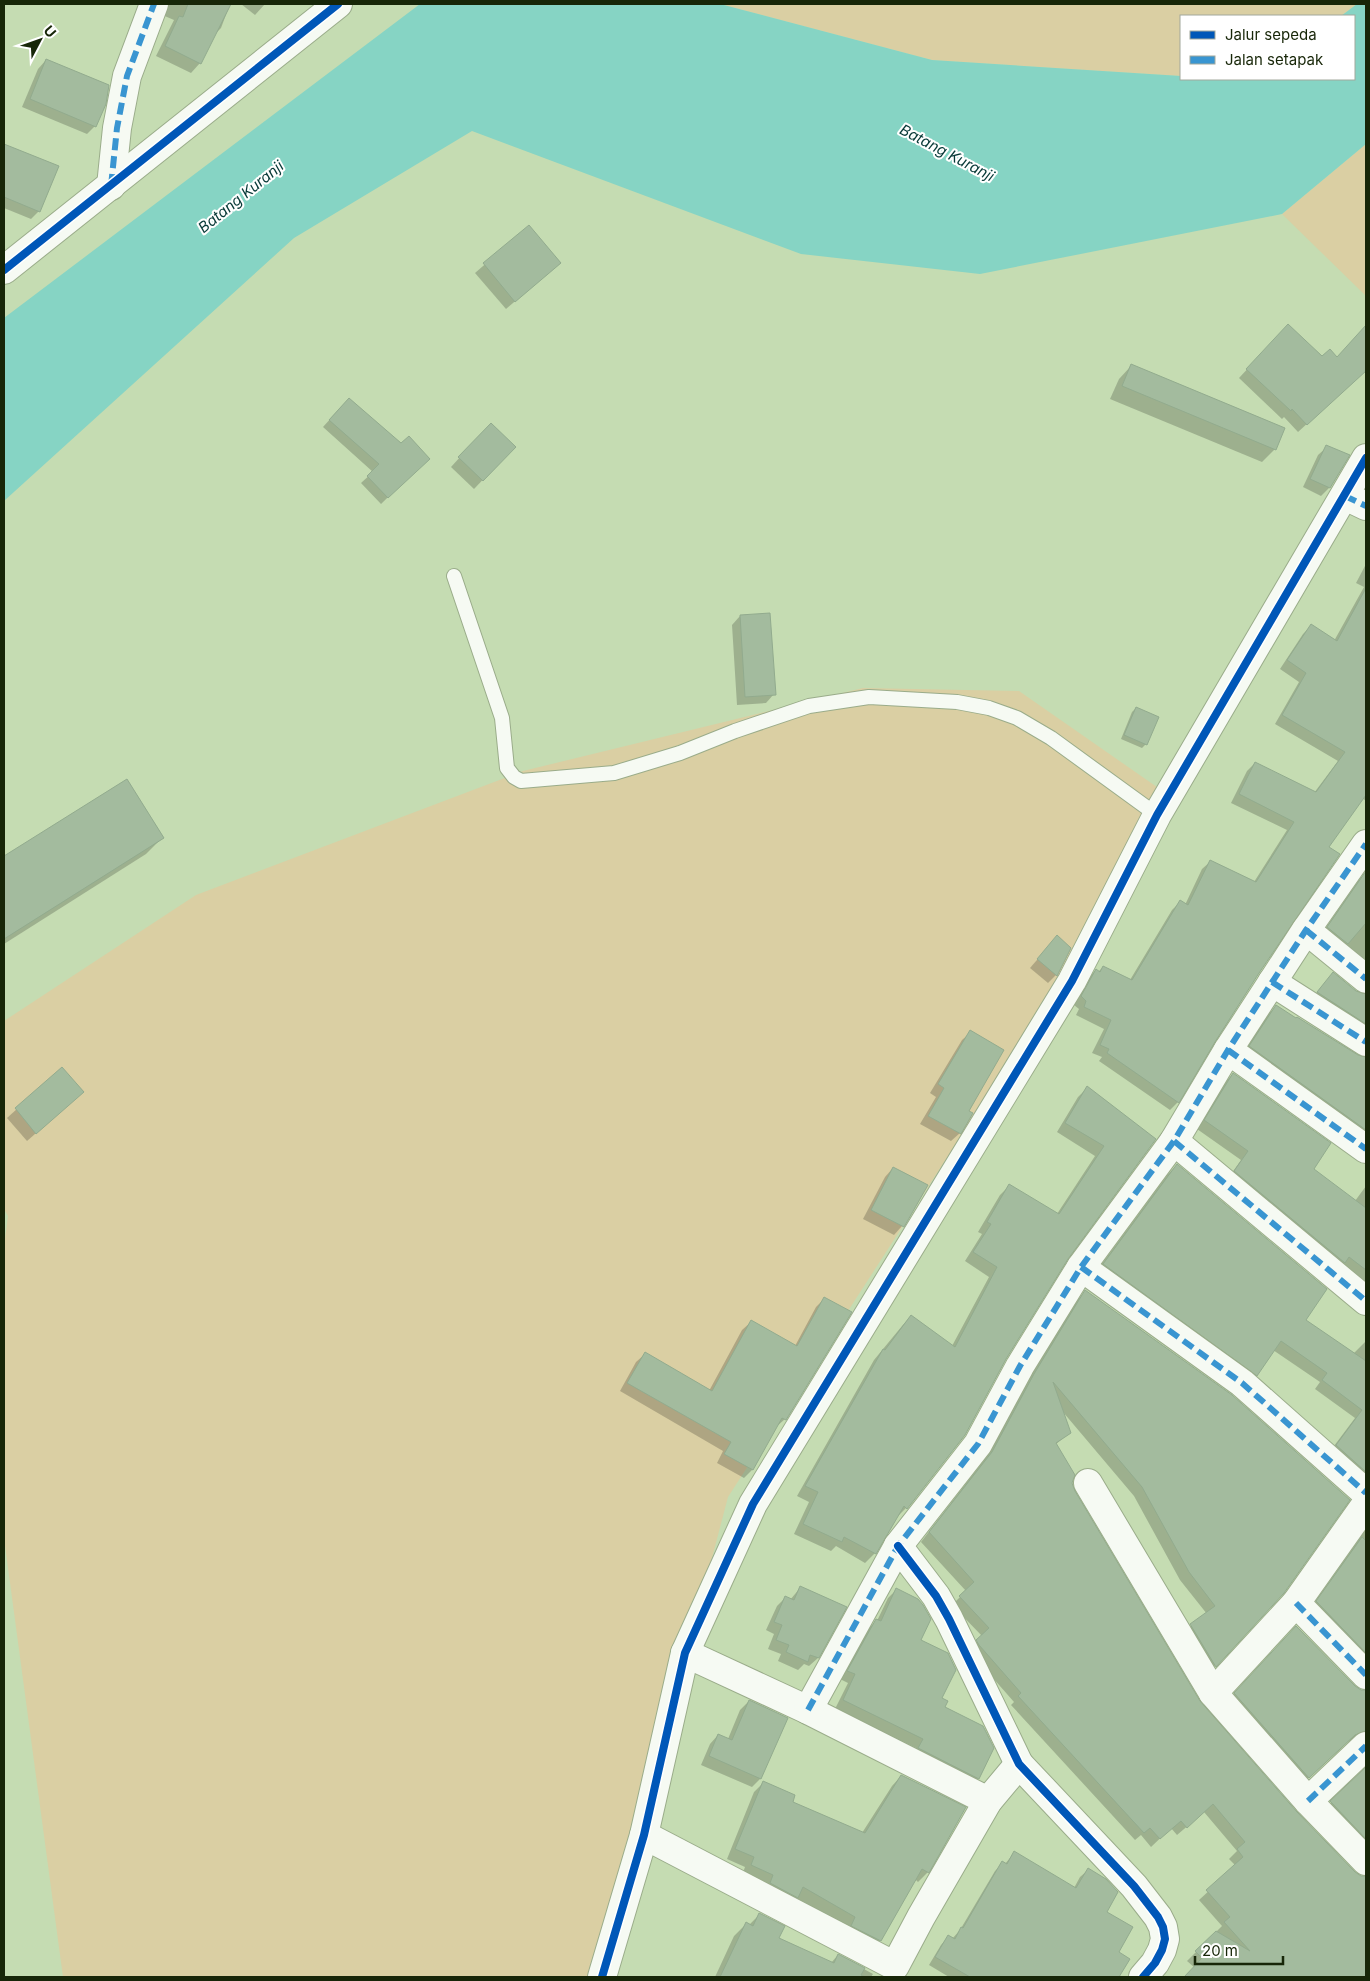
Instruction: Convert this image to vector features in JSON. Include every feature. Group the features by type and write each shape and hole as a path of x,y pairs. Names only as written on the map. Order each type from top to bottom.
{"street":[{"path":"111,186 118,128 128,76 154,4"},
{"path":"4,270 338,4"},
{"path":"602,1977 644,1835 685,1653 753,1504 1072,981 1157,815 1356,501 1366,458"},
{"path":"808,1710 898,1546 978,1444 1020,1366 1081,1267 1174,1141 1228,1050 1306,930 1366,844"},
{"path":"1306,930 1366,979"},
{"path":"1272,982 1366,1042"},
{"path":"1228,1050 1366,1149"},
{"path":"1174,1141 1366,1300"},
{"path":"1081,1267 1242,1383 1366,1492"},
{"path":"1088,1483 1212,1692 1308,1801 1366,1861"},
{"path":"1212,1692 1296,1603 1366,1504"},
{"path":"898,1546 920,1573 949,1619 1019,1764 1134,1886 1158,1917 1163,1926 1165,1939 1158,1956 1143,1977"},
{"path":"1296,1603 1366,1676"},
{"path":"685,1653 808,1710 988,1802"},
{"path":"1308,1801 1366,1746"},
{"path":"644,1835 892,1971 988,1802 1019,1764"}],"lane":[{"path":"454,576 502,718 507,768 514,777 521,781 614,773 680,753 735,731 809,706 879,697 958,702 989,708 1017,718 1051,738 1157,815"}],"shaded area":[{"path":"720,4 1357,4 1342,15 1180,15 1180,76 932,60"},
{"path":"1366,144 1366,296 1282,214"},
{"path":"863,688 1019,691 1177,801 728,1497 602,1977 63,1977 4,1538 4,1246 8,1216 4,1209 4,1021 196,895 523,771"}],"water":[{"name":"Batang Kuranji","path":"420,4 720,4 932,60 1180,76 1180,80 1355,80 1355,15 1342,15 1357,4 1366,4 1366,144 1282,214 980,274 801,254 472,131 294,238 4,501 4,318"}],"building":[{"path":"188,4 231,4 201,64 165,46 179,16 183,17"},
{"path":"46,59 109,85 106,104 96,127 30,99"},
{"path":"4,144 59,166 40,212 4,197"},
{"path":"529,225 561,263 515,302 483,263"},
{"path":"1288,324 1322,356 1330,349 1337,357 1366,325 1366,371 1307,425 1292,409 1291,411 1246,369"},
{"path":"1131,364 1285,428 1276,450 1122,386"},
{"path":"349,398 401,443 409,436 430,459 388,498 367,476 379,464 329,420"},
{"path":"491,423 516,447 483,481 458,457"},
{"path":"1326,445 1350,455 1330,488 1310,479"},
{"path":"1366,588 1366,795 1329,847 1340,854 1259,973 1179,1103 1107,1053 1109,1049 1100,1045 1111,1020 1084,1007 1086,1001 1081,996 1096,969 1100,972 1103,966 1132,980 1180,900 1188,905 1210,860 1256,882 1294,822 1239,794 1255,762 1316,792 1345,752 1282,715 1306,673 1287,660 1311,624 1337,641"},
{"path":"770,613 776,695 745,697 740,615"},
{"path":"1136,707 1159,717 1147,745 1124,735"},
{"path":"127,779 164,838 4,939 4,856"},
{"path":"1366,871 1366,923 1348,944 1327,927"},
{"path":"1057,935 1071,948 1057,976 1037,959"},
{"path":"1333,972 1356,991 1366,994 1366,1024 1317,992"},
{"path":"1276,1005 1358,1055 1366,1057 1366,1130 1249,1046"},
{"path":"970,1030 1004,1050 969,1111 973,1113 961,1134 928,1116 944,1088 938,1084"},
{"path":"62,1067 84,1092 36,1134 15,1108"},
{"path":"1233,1073 1331,1143 1314,1169 1366,1208 1366,1270 1349,1257 1345,1263 1234,1171 1248,1151 1204,1120"},
{"path":"1087,1086 1156,1139 1068,1259 1006,1359 965,1435 907,1509 904,1506 876,1554 844,1537 842,1542 803,1524 818,1492 805,1486 883,1349 885,1350 911,1315 955,1347 997,1267 973,1252 991,1224 987,1222 1009,1184 1059,1214 1104,1146 1065,1123"},
{"path":"1177,1164 1327,1289 1306,1320 1366,1361 1366,1472 1336,1445 1362,1410 1322,1380 1327,1373 1281,1341 1257,1376 1103,1264"},
{"path":"893,1167 928,1185 904,1227 871,1210"},
{"path":"1085,1290 1232,1395 1350,1500 1284,1593 1216,1667 1190,1624 1215,1606 1189,1572 1142,1487 1053,1382 1071,1433 1056,1443 1075,1475 1072,1483 1075,1491 1200,1701 1297,1812 1355,1872 1361,1876 1366,1876 1366,1977 1184,1977 1202,1958 1195,1951 1216,1931 1250,1951 1224,1922 1230,1917 1206,1890 1243,1857 1237,1849 1245,1842 1213,1804 1187,1828 1181,1821 1160,1839 1150,1828 1144,1833 1018,1696 1021,1693 979,1645 976,1640 989,1628 959,1596 974,1582 929,1532 992,1452 1034,1374"},
{"path":"824,1297 852,1312 786,1420 782,1418 753,1470 724,1454 731,1442 627,1383 645,1352 712,1391 751,1320 797,1346"},
{"path":"1362,1537 1366,1541 1366,1653 1316,1601"},
{"path":"800,1586 847,1607 819,1658 810,1655 808,1662 786,1652 789,1645 776,1640 782,1625 774,1622 785,1596 794,1600"},
{"path":"896,1588 918,1599 923,1605 931,1619 921,1640 948,1653 956,1670 942,1698 948,1701 945,1707 983,1726 994,1748 979,1779 918,1748 923,1739 843,1700 855,1674 847,1671 876,1619 881,1621"},
{"path":"1296,1626 1355,1686 1361,1690 1366,1690 1366,1731 1355,1735 1309,1778 1234,1693"},
{"path":"749,1700 788,1718 761,1779 709,1756 718,1734 732,1740"},
{"path":"1366,1767 1366,1839 1330,1801"},
{"path":"901,1775 966,1807 929,1873 922,1869 881,1941 851,1926 855,1917 803,1887 798,1898 770,1883 773,1875 751,1865 754,1857 735,1849 763,1781 795,1795 793,1802 865,1833"},
{"path":"1014,1851 1076,1888 1088,1868 1106,1879 1118,1892 1107,1912 1133,1927 1119,1952 1130,1959 1119,1977 970,1977 935,1957 948,1935 955,1939 1002,1861 1007,1864"},
{"path":"759,1913 785,1926 779,1938 834,1963 838,1954 865,1968 861,1975 865,1977 720,1977 746,1922 753,1926"}],"marked path":[{"path":"111,186 117,128 127,76 154,4"},
{"path":"1345,496 1366,506"},
{"path":"808,1710 898,1546 978,1444 1020,1366 1081,1267 1174,1141 1228,1050 1306,930 1366,844"},
{"path":"1306,930 1366,979"},
{"path":"1272,982 1366,1042"},
{"path":"1228,1050 1366,1149"},
{"path":"1174,1141 1366,1301"},
{"path":"1081,1267 1242,1383 1366,1493"},
{"path":"1296,1603 1366,1675"},
{"path":"1308,1801 1366,1746"}],"cycle path":[{"path":"4,270 338,4"},
{"path":"602,1977 644,1835 685,1653 753,1504 1072,981 1157,815 1366,458"},
{"path":"898,1546 936,1596 949,1619 1019,1764 1134,1886 1158,1917 1163,1927 1165,1939 1155,1963 1143,1977"}]}
